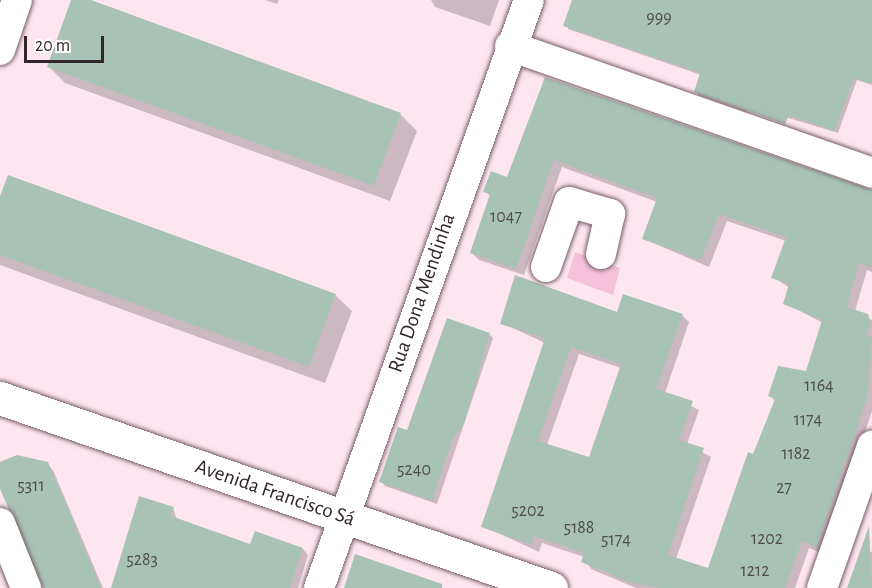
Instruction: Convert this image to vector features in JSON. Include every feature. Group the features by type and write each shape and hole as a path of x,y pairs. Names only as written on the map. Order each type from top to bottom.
{"main road":[{"name":"Avenida Francisco Sá","path":"0,398 551,588"}],"street":[{"path":"0,50 17,0"},
{"name":"Rua Dona Mendinha","path":"319,588 510,46 529,0"},
{"path":"510,46 872,173"},
{"path":"546,267 569,202 610,214 601,254"},
{"path":"822,588 872,446"},
{"path":"0,522 26,588"}],"shaded area":[{"path":"575,252 620,268 613,295 567,278"}],"building":[{"path":"71,0 91,0 401,113 374,186 47,67"},
{"path":"572,0 872,0 872,84 854,78 835,131 789,115 785,124 694,92 700,73 563,26"},
{"path":"545,77 872,190 872,268 859,263 847,307 868,314 871,323 866,336 872,338 868,394 817,547 802,541 785,588 659,588 629,582 581,562 584,553 534,536 532,545 481,527 545,338 500,324 515,275 617,312 623,294 683,314 656,389 693,401 679,440 704,448 668,555 708,568 748,452 753,454 775,399 768,396 778,366 806,371 822,320 783,304 789,284 771,278 786,237 719,214 701,260 642,239 657,198 554,160 516,269 470,253 490,194 483,192 491,171 507,177","holes":["571,347 621,364 589,457 538,441"]},
{"path":"8,175 336,294 309,367 0,255 0,196"},
{"path":"447,318 490,333 464,424 453,438 432,501 379,482 398,427 407,430"},
{"path":"17,455 48,462 101,588 43,588 0,489 0,462"},
{"path":"139,496 174,507 171,516 250,544 255,531 303,548 290,588 111,588"},
{"path":"869,526 872,588 847,588"},
{"path":"355,554 442,584 442,588 344,588"}]}
